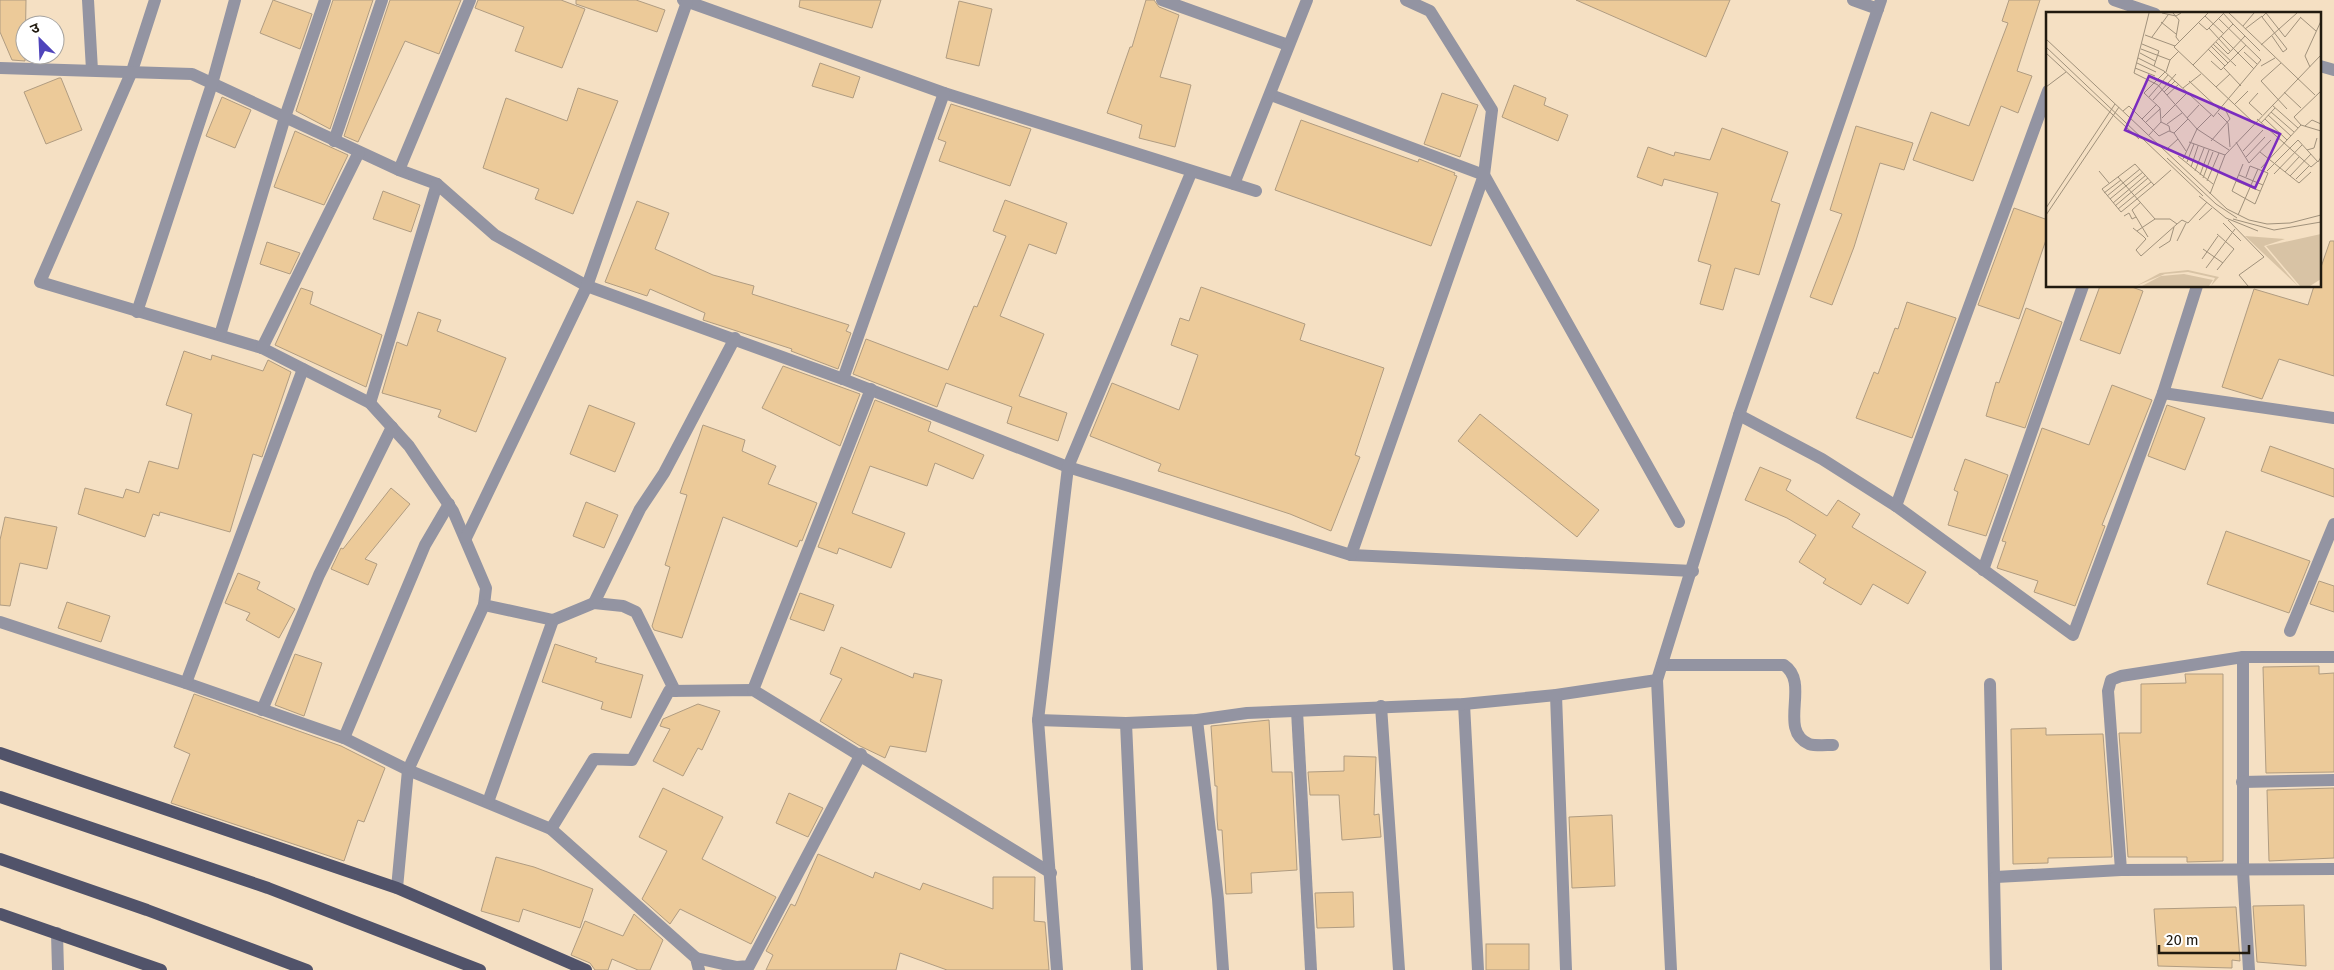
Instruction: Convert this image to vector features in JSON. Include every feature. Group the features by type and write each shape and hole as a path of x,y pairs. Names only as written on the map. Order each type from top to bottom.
{"main road":[{"path":"0,752 397,888 570,966 586,970"},
{"path":"0,797 268,888 480,970"},
{"path":"0,859 147,910 307,970"},
{"path":"0,914 162,970"}],"street":[{"path":"88,0 92,70"},
{"path":"155,0 132,72 40,282 262,348 370,404 409,446 448,504 466,538 486,588 484,605 408,770 397,888"},
{"path":"137,312 212,84 236,0"},
{"path":"220,335 285,117 325,0"},
{"path":"334,140 382,0"},
{"path":"399,170 470,0"},
{"path":"1162,0 1288,45"},
{"path":"1234,184 1271,95 1288,45 1307,0"},
{"path":"1351,555 1484,175 1492,110 1430,11 1406,0"},
{"path":"1671,970 1657,680 1693,571 1739,415 1880,4 1853,0"},
{"path":"2114,0 2148,12"},
{"path":"466,538 587,286 685,1 944,93 1256,191"},
{"path":"0,68 192,74 399,170 437,184 495,236 587,286 843,378 1068,467 1351,555 1693,571"},
{"path":"843,378 944,93"},
{"path":"1271,95 1484,175 1679,522"},
{"path":"1896,506 2046,96"},
{"path":"262,348 359,152"},
{"path":"1057,970 1038,720 1068,467 1191,172"},
{"path":"370,404 437,184"},
{"path":"1983,570 2082,288"},
{"path":"1739,415 1822,459 1896,506 2073,635 2163,393 2196,288"},
{"path":"594,603 640,509 664,473 735,338"},
{"path":"186,683 303,369"},
{"path":"753,690 871,389"},
{"path":"2163,393 2334,418"},
{"path":"262,710 319,575 392,427"},
{"path":"344,738 425,545 448,504"},
{"path":"2290,631 2334,524"},
{"path":"484,605 553,620 594,603 623,606 636,612 675,690"},
{"path":"488,802 553,620"},
{"path":"0,622 186,683 344,738 408,770 551,829 698,964 737,968 749,966 860,754"},
{"path":"2122,870 2108,690 2111,680 2121,676 2242,657 2334,657"},
{"path":"2242,657 2243,871 2249,970"},
{"path":"1662,664 1784,665 1792,670 1795,678 1795,729 1801,738 1810,744 1832,745"},
{"path":"1038,720 1126,723 1197,720 1247,713 1464,704 1556,695 1657,680"},
{"path":"1990,684 1996,877 1996,970"},
{"path":"551,829 594,759 632,760 669,691 753,690 1051,872"},
{"path":"1556,695 1566,970"},
{"path":"1464,704 1478,970"},
{"path":"1381,706 1399,970"},
{"path":"1296,711 1311,970"},
{"path":"1197,720 1218,899 1224,970"},
{"path":"1126,723 1137,970"},
{"path":"2242,782 2334,780"},
{"path":"1996,877 2122,870 2243,871 2334,869"},
{"path":"56,933 58,970"}],"building":[{"path":"0,0 26,0 26,15 15,15 15,60 12,60 0,32"},
{"path":"273,0 312,14 300,49 260,33"},
{"path":"333,0 373,0 330,129 296,111"},
{"path":"390,0 461,0 439,54 405,41 358,142 344,136"},
{"path":"478,0 561,0 585,9 562,68 515,51 524,27 475,8"},
{"path":"576,0 636,0 665,10 657,32 576,4"},
{"path":"800,0 881,0 872,28 799,7"},
{"path":"1146,0 1154,0 1159,7 1179,15 1160,77 1191,85 1175,147 1139,138 1142,125 1107,113 1130,47 1132,47"},
{"path":"1576,0 1730,0 1706,57"},
{"path":"2009,0 2040,0 2017,71 2032,76 2018,113 2001,106 1973,181 1913,160 1931,112 1969,126 2008,23 2002,21"},
{"path":"959,1 992,9 979,66 946,58"},
{"path":"820,63 860,77 853,98 812,86"},
{"path":"61,78 82,130 46,144 24,92"},
{"path":"1514,85 1546,98 1544,105 1568,115 1558,141 1502,117"},
{"path":"578,88 618,101 573,214 535,199 539,189 483,168 506,98 567,121"},
{"path":"1442,93 1478,105 1460,157 1424,144"},
{"path":"222,97 251,110 235,148 206,136"},
{"path":"951,104 1031,129 1010,186 939,161 946,142 938,139"},
{"path":"1301,120 1418,162 1419,159 1455,173 1454,175 1457,176 1431,246 1275,190"},
{"path":"1856,126 1913,143 1904,170 1880,163 1854,247 1832,305 1810,297 1842,214 1830,210"},
{"path":"1722,128 1788,152 1771,201 1780,204 1759,275 1735,268 1723,310 1700,304 1711,265 1698,261 1718,193 1664,179 1662,186 1637,177 1648,147 1674,156 1675,152 1710,160"},
{"path":"295,131 348,155 324,205 274,187"},
{"path":"383,191 420,205 411,232 373,219"},
{"path":"1005,200 1067,223 1056,254 1029,244 1000,316 1044,334 1019,396 1067,413 1058,441 1007,423 1012,407 946,383 937,407 853,374 866,339 948,370 974,306 977,307 1006,236 993,231"},
{"path":"637,201 669,213 655,249 713,275 754,286 752,294 849,325 846,331 851,333 838,369 791,351 792,349 703,320 705,313 650,289 647,296 605,282"},
{"path":"2014,208 2046,219 2046,240 2019,319 1978,305"},
{"path":"2330,241 2334,241 2334,376 2279,359 2262,399 2222,387 2254,289 2308,305 2313,288 2322,288 2322,264"},
{"path":"267,242 300,253 290,274 260,264"},
{"path":"1201,287 1305,324 1300,340 1384,368 1355,455 1360,457 1331,531 1290,514 1158,471 1161,464 1090,436 1112,383 1179,410 1198,355 1171,345 1180,318 1189,321"},
{"path":"301,288 313,292 310,304 382,335 366,387 275,345"},
{"path":"2099,288 2135,288 2143,291 2120,354 2080,340"},
{"path":"1907,302 1956,318 1912,438 1856,418 1874,372 1878,374 1895,328 1898,329"},
{"path":"2026,308 2062,322 2025,428 1986,416 1996,382 1999,383"},
{"path":"418,312 441,320 437,331 506,358 476,432 438,417 441,410 382,393 397,342 407,346"},
{"path":"184,351 211,360 212,355 263,371 268,360 291,372 262,457 253,454 230,532 160,512 159,516 153,514 145,537 78,514 85,488 123,498 126,489 139,493 149,461 178,469 192,414 166,405"},
{"path":"783,366 860,394 840,446 762,408"},
{"path":"2112,385 2152,400 2102,525 2105,526 2075,606 2034,592 2038,581 1997,568 2006,542 2002,541 2042,428 2089,445"},
{"path":"875,400 931,422 928,431 984,455 973,479 935,463 927,486 870,466 852,513 905,533 891,568 839,548 837,554 818,547"},
{"path":"589,405 635,423 615,472 570,454"},
{"path":"2167,405 2205,418 2185,470 2148,456"},
{"path":"1480,414 1599,510 1577,537 1458,441"},
{"path":"703,425 745,440 742,451 776,466 768,484 817,503 802,541 800,540 797,547 723,517 682,638 654,630 652,626 670,567 665,565 687,495 680,493"},
{"path":"2270,446 2334,469 2334,497 2261,471"},
{"path":"1965,459 2008,475 1986,536 1948,525 1958,492 1954,490"},
{"path":"1760,467 1791,480 1786,490 1827,516 1838,500 1860,514 1852,527 1926,572 1908,604 1873,584 1861,605 1823,583 1826,579 1799,562 1816,535 1787,518 1745,500"},
{"path":"391,488 410,504 365,559 377,564 368,585 331,569 341,548 343,549"},
{"path":"586,502 618,515 604,548 573,536"},
{"path":"5,517 57,527 47,569 20,563 10,606 0,605 0,540"},
{"path":"2226,531 2310,561 2289,613 2207,584"},
{"path":"238,573 260,582 257,589 295,609 279,638 246,620 250,613 225,603"},
{"path":"2319,581 2334,586 2334,612 2310,604"},
{"path":"800,593 834,605 824,631 790,619"},
{"path":"67,602 110,616 101,642 58,628"},
{"path":"555,644 597,658 595,662 643,675 631,718 601,709 603,702 542,682"},
{"path":"841,647 913,678 914,673 942,680 926,752 890,746 885,758 860,746 820,721 842,679 830,674"},
{"path":"295,654 322,663 304,716 275,705"},
{"path":"2319,666 2319,674 2334,673 2334,772 2266,773 2263,667"},
{"path":"2185,674 2223,674 2223,861 2187,862 2187,857 2128,857 2119,733 2141,733 2141,684 2186,683"},
{"path":"194,694 341,746 385,768 364,822 358,820 344,861 171,803 190,754 174,747"},
{"path":"698,704 720,711 702,750 698,748 683,776 653,761 670,729 660,726 663,719"},
{"path":"1269,720 1272,772 1292,772 1297,870 1251,873 1252,893 1226,894 1222,830 1218,830 1217,819 1217,786 1215,786 1211,726"},
{"path":"2046,728 2046,735 2103,734 2112,857 2048,858 2048,863 2013,864 2011,729"},
{"path":"1344,756 1376,757 1374,815 1379,814 1381,837 1342,840 1339,795 1310,795 1308,772 1344,771"},
{"path":"663,788 723,817 702,859 776,897 751,944 680,909 670,924 642,899 667,851 639,837"},
{"path":"2334,788 2334,858 2269,861 2267,790"},
{"path":"789,793 823,808 808,837 776,823"},
{"path":"1612,815 1615,886 1572,888 1569,817"},
{"path":"818,854 873,878 875,872 920,890 923,883 993,909 993,877 1035,877 1034,921 1045,922 1049,970 947,970 900,953 896,970 766,970 773,955 766,951 791,904 795,906"},
{"path":"496,857 534,867 593,889 580,928 523,909 519,922 481,911"},
{"path":"1353,892 1354,927 1317,928 1315,893"},
{"path":"2304,905 2306,966 2257,962 2253,906"},
{"path":"2236,907 2240,961 2232,960 2232,968 2158,966 2154,909"},
{"path":"634,914 663,940 650,970 638,970 612,959 608,970 595,970 590,963 571,955 585,921 623,936"},
{"path":"1486,944 1529,944 1529,970 1486,970"}]}
